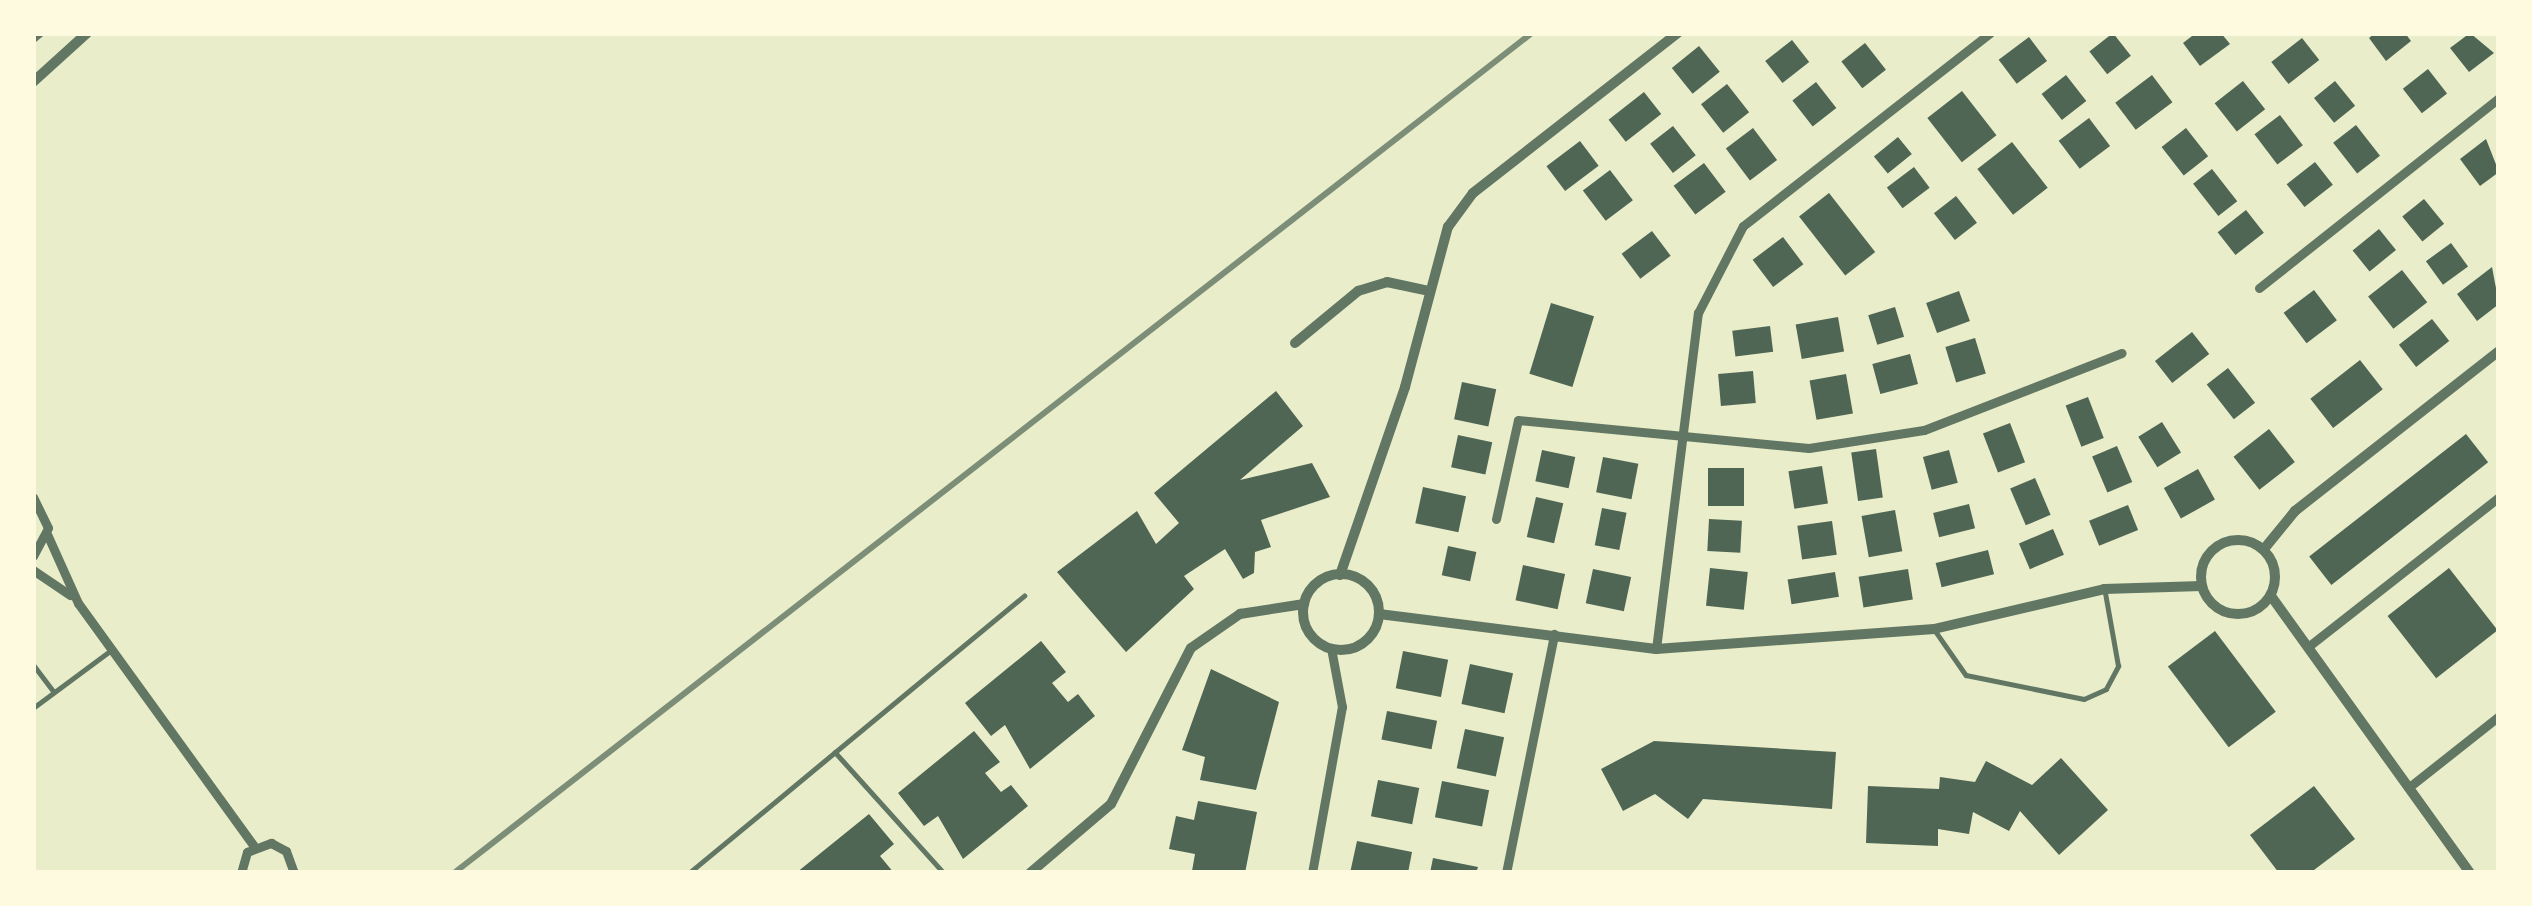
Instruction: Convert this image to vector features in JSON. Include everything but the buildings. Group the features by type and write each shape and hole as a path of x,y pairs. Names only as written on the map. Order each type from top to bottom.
{"street":[{"path":"33,82 87,33"},
{"path":"1340,574 1405,387 1426,290 1448,227 1473,193 1678,33"},
{"path":"1656,649 1698,313 1744,226 1990,33"},
{"path":"2258,288 2499,98"},
{"path":"1295,343 1358,291 1387,282 1426,290"},
{"path":"2264,549 2295,511 2499,351"},
{"path":"1496,519 1519,420 1808,448 1924,430 2121,353"},
{"path":"2309,646 2499,496"},
{"path":"33,497 78,603 254,846"},
{"path":"33,556 47,534"},
{"path":"2242,540 2264,549 2276,572 2271,596 2240,615 2216,607 2202,586 2204,563 2219,545 2242,540"},
{"path":"33,569 78,603"},
{"path":"1312,873 1342,707 1331,648 1307,629 1304,604 1317,583 1340,574 1364,582 1379,614"},
{"path":"1379,614 1656,649 1934,629 2104,589 2202,586"},
{"path":"2271,596 2414,784 2470,873"},
{"path":"1030,873 1111,804 1191,648 1240,614 1304,604"},
{"path":"1331,648 1361,645 1379,614"},
{"path":"1506,873 1554,634"},
{"path":"2414,784 2499,716"},
{"path":"254,846 279,845 294,873"},
{"path":"241,873 254,846"}],"lane":[{"path":"1934,629 1966,675 2084,699 2106,689 2118,666 2104,589"},
{"path":"689,873 1024,596"},
{"path":"33,708 110,650"},
{"path":"33,664 54,692"},
{"path":"835,752 944,873"}],"railway":[{"path":"454,873 1532,33"}]}
